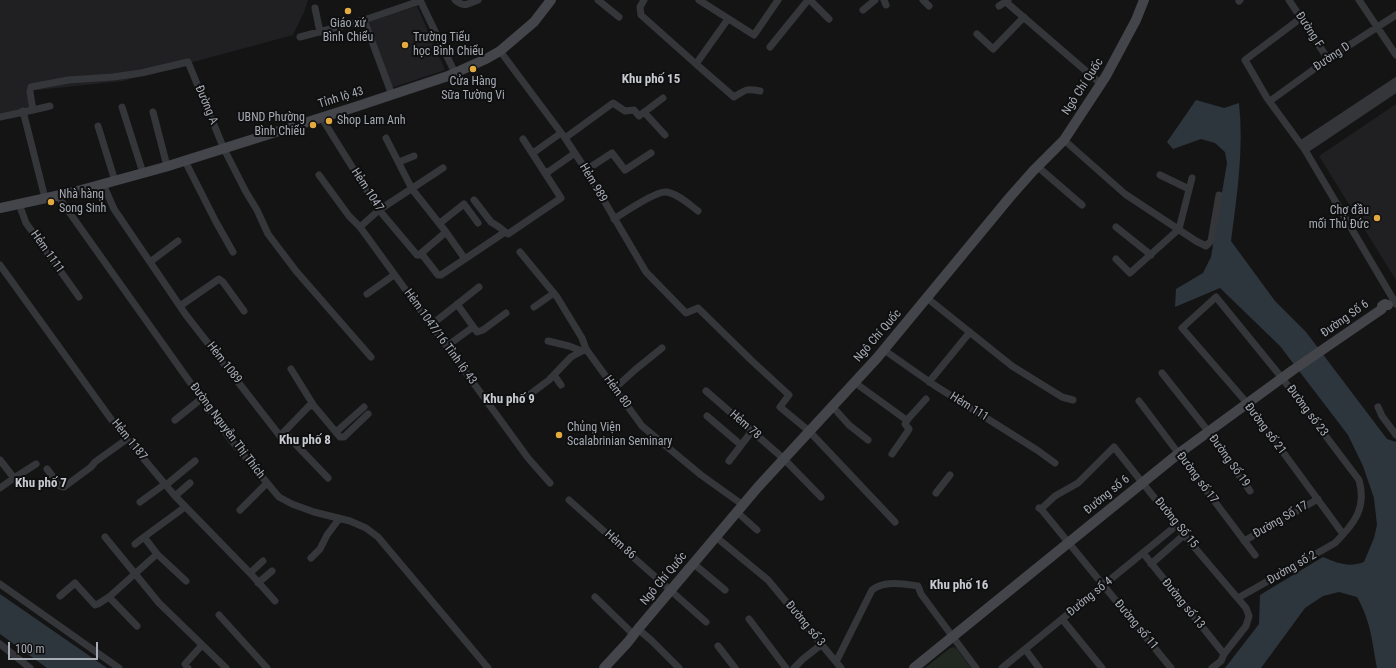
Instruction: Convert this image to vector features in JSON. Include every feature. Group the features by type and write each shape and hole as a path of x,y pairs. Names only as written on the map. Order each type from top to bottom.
{"main road":[{"name":"Tỉnh lộ 43","path":"0,208 74,192 184,161 392,95 455,73 486,60 500,51 534,22 551,0"},
{"name":"Ngô Chí Quốc","path":"604,668 694,564 740,508 884,350 1010,197 1064,140 1101,84 1122,48 1144,0"},
{"name":"Đường Số 6","path":"1322,351 1391,304"},
{"name":"Đường số 6","path":"914,668 1178,454 1246,403 1322,351"}],"street":[{"path":"300,37 364,20 420,0 455,73"},
{"path":"455,0 462,5 478,0"},
{"path":"598,0 619,17"},
{"path":"644,0 640,7 641,15 734,97 743,90 760,91"},
{"path":"699,0 754,35 778,0"},
{"path":"770,48 809,0 829,19"},
{"path":"863,10 875,0"},
{"path":"923,0 929,6"},
{"name":"Đường F","path":"1289,0 1328,60"},
{"path":"1360,1 1396,55"},
{"path":"1004,3 1024,18 1101,84"},
{"path":"315,8 320,32"},
{"name":"Đường D","path":"1270,101 1396,15"},
{"path":"696,64 728,18"},
{"path":"977,34 993,49 1024,18"},
{"path":"1301,18 1245,60 1267,98 1303,147 1391,304"},
{"path":"364,20 392,95"},
{"name":"Hẻm 989","path":"500,51 575,153 646,272 686,313 698,308 789,395 780,407 809,431"},
{"name":"Đường A","path":"33,110 30,92 31,87 68,80 113,77 141,73 188,62 224,149 246,192 258,210 268,234 296,271 371,357"},
{"path":"1303,147 1396,81"},
{"path":"1303,147 1396,89"},
{"path":"532,153 613,103 625,111 634,110 639,116 663,98"},
{"path":"0,117 50,106"},
{"path":"122,107 143,173"},
{"path":"23,111 45,198"},
{"path":"153,112 166,166"},
{"path":"644,112 665,135"},
{"name":"Hẻm 1047","path":"321,117 379,210 417,255 421,253 439,275 505,232 508,234 561,198 545,171"},
{"path":"98,126 114,181"},
{"path":"386,138 412,189 440,223 465,259"},
{"path":"523,139 545,171 548,172 575,153"},
{"path":"1064,140 1125,194 1206,246 1211,241 1219,195"},
{"path":"586,170 612,153 625,170 651,153"},
{"path":"399,162 414,156"},
{"path":"184,161 216,222 234,252"},
{"path":"1038,167 1082,205"},
{"path":"360,227 379,210 443,168"},
{"name":"Hẻm 1047/16 Tỉnh lộ 43","path":"319,175 349,216 360,227 528,458 550,482"},
{"path":"1160,175 1189,189"},
{"path":"1116,259 1130,273 1179,229 1192,178"},
{"name":"Hẻm 1089","path":"103,184 114,209 180,306 280,436 284,432"},
{"path":"614,219 656,195 666,192 680,198 698,211"},
{"name":"Đường Nguyễn Thị Thích","path":"57,195 231,440 279,497 292,504 314,512 339,519 350,520 366,528 378,537 488,668"},
{"path":"474,200 491,222 505,232"},
{"name":"Hẻm 1111","path":"19,204 26,223 79,297"},
{"path":"440,223 464,204 478,223"},
{"path":"1116,227 1151,255"},
{"path":"421,253 446,232"},
{"path":"150,262 178,241"},
{"name":"Hẻm 80","path":"520,252 554,293 582,338 584,350 615,388 642,426 740,508 757,530"},
{"name":"Hẻm 1187","path":"0,265 116,426 175,496 250,573 275,601"},
{"path":"367,294 394,275"},
{"path":"180,306 219,279 223,282 244,311"},
{"path":"431,325 479,287"},
{"path":"534,307 554,293"},
{"name":"Đường số 23","path":"1182,328 1216,297 1282,378 1359,480 1362,490 1362,501 1359,512 1344,534"},
{"path":"927,298 1012,366 1062,397 1073,400"},
{"path":"457,304 477,332 480,332 506,313"},
{"path":"447,346 473,327"},
{"name":"Đường số 21","path":"1182,328 1246,403 1344,534"},
{"path":"929,382 970,332"},
{"path":"548,341 584,350"},
{"path":"615,388 662,348"},
{"path":"529,395 554,375 571,357 584,350"},
{"name":"Hẻm 111","path":"884,350 929,382 1037,450 1055,463"},
{"path":"291,369 314,406 340,437 344,437 368,414"},
{"name":"Đường Số 19","path":"1162,373 1208,431 1250,491"},
{"path":"554,375 560,385"},
{"path":"854,382 905,419 908,419"},
{"name":"Hẻm 78","path":"706,392 784,459 821,497"},
{"path":"174,420 202,399"},
{"path":"892,454 909,429 905,424 908,419 926,399"},
{"name":"Đường số 17","path":"1139,401 1255,555"},
{"path":"314,406 309,406 284,432 328,478"},
{"path":"832,406 868,440"},
{"path":"336,432 364,407"},
{"path":"1378,407 1382,416 1396,436"},
{"path":"707,416 741,445"},
{"path":"729,461 752,431"},
{"path":"809,431 895,522"},
{"path":"47,469 60,486 64,487 127,439"},
{"name":"Đường Số 15","path":"1040,509 1054,496 1078,483 1114,447 1184,535 1238,598"},
{"path":"0,460 14,478"},
{"path":"140,502 195,461"},
{"path":"0,488 36,464"},
{"path":"936,493 950,476"},
{"path":"175,496 190,483"},
{"path":"240,510 267,483"},
{"name":"Đường Số 17","path":"1244,541 1318,499"},
{"name":"Hẻm 86","path":"569,500 706,622"},
{"path":"135,544 185,507"},
{"name":"Đường số 11","path":"1040,509 1069,542 1103,586 1171,668"},
{"path":"311,558 320,549 327,535 339,519"},
{"name":"Đường số 4","path":"1002,668 1177,525"},
{"name":"Đường số 2","path":"1238,598 1335,543 1344,534"},
{"path":"1152,564 1184,535"},
{"path":"105,537 159,603 223,667"},
{"path":"144,537 157,554 186,581"},
{"name":"Đường số 3","path":"716,537 768,580 841,668"},
{"path":"60,596 76,583 95,605 98,604 109,597 157,554"},
{"name":"Đường số 13","path":"1143,554 1224,654"},
{"path":"250,573 263,562"},
{"path":"694,564 725,590"},
{"path":"258,583 272,571"},
{"path":"0,584 119,668"},
{"path":"836,662 872,590 881,585 904,584 918,586 921,594 976,668"},
{"path":"109,597 137,626"},
{"path":"595,597 636,632 652,641 679,668"},
{"path":"1212,668 1221,661 1224,654 1246,626 1248,616 1246,608 1238,598"},
{"path":"219,615 268,668"},
{"path":"749,619 786,668"},
{"path":"1062,619 1102,668"},
{"path":"0,644 30,668"},
{"path":"794,668 822,644"},
{"path":"188,668 185,664 202,645"},
{"path":"718,646 735,668"},
{"path":"1025,649 1039,668"}],"shaded area":[{"path":"0,0 308,0 293,35 123,81 28,91 35,113 0,120"},
{"name":"Trường Tiểu học Bình Chiểu","path":"417,6 445,70 391,88 368,22"},
{"path":"1196,100 1224,108 1239,103 1241,138 1231,241 1275,301 1306,332 1387,439 1396,442 1396,668 1377,668 1370,632 1362,606 1357,597 1339,592 1323,596 1305,608 1261,668 1225,668 1259,624 1260,595 1323,557 1348,565 1364,562 1374,538 1377,525 1374,498 1363,466 1348,435 1280,346 1220,288 1175,307 1176,289 1203,273 1211,257 1227,163 1225,152 1215,143 1201,139 1173,149 1167,142"},
{"name":"Chợ đầu mối Thủ Đức","path":"1396,104 1396,280 1319,156"},
{"path":"0,594 107,668 47,668 0,634"},
{"path":"954,647 971,668 925,668 950,648"}],"place":[{"name":"Giáo xứ Bình Chiểu","path":"348,11"},
{"name":"Trường Tiểu học Bình Chiểu","path":"405,45"},
{"name":"Cửa Hàng Sữa Tường Vi","path":"473,69"},
{"name":"Shop Lam Anh","path":"329,121"},
{"name":"UBND Phường Bình Chiểu","path":"313,125"},
{"name":"Nhà hàng Song Sinh","path":"51,202"},
{"name":"Chợ đầu mối Thủ Đức","path":"1377,218"},
{"name":"Chủng Viện Scalabrinian Seminary","path":"559,435"}],"district":[{"name":"Khu phố 15","path":"651,80"},
{"name":"Khu phố 9","path":"509,400"},
{"name":"Khu phố 8","path":"305,441"},
{"name":"Khu phố 7","path":"41,484"},
{"name":"Khu phố 16","path":"959,586"}]}
